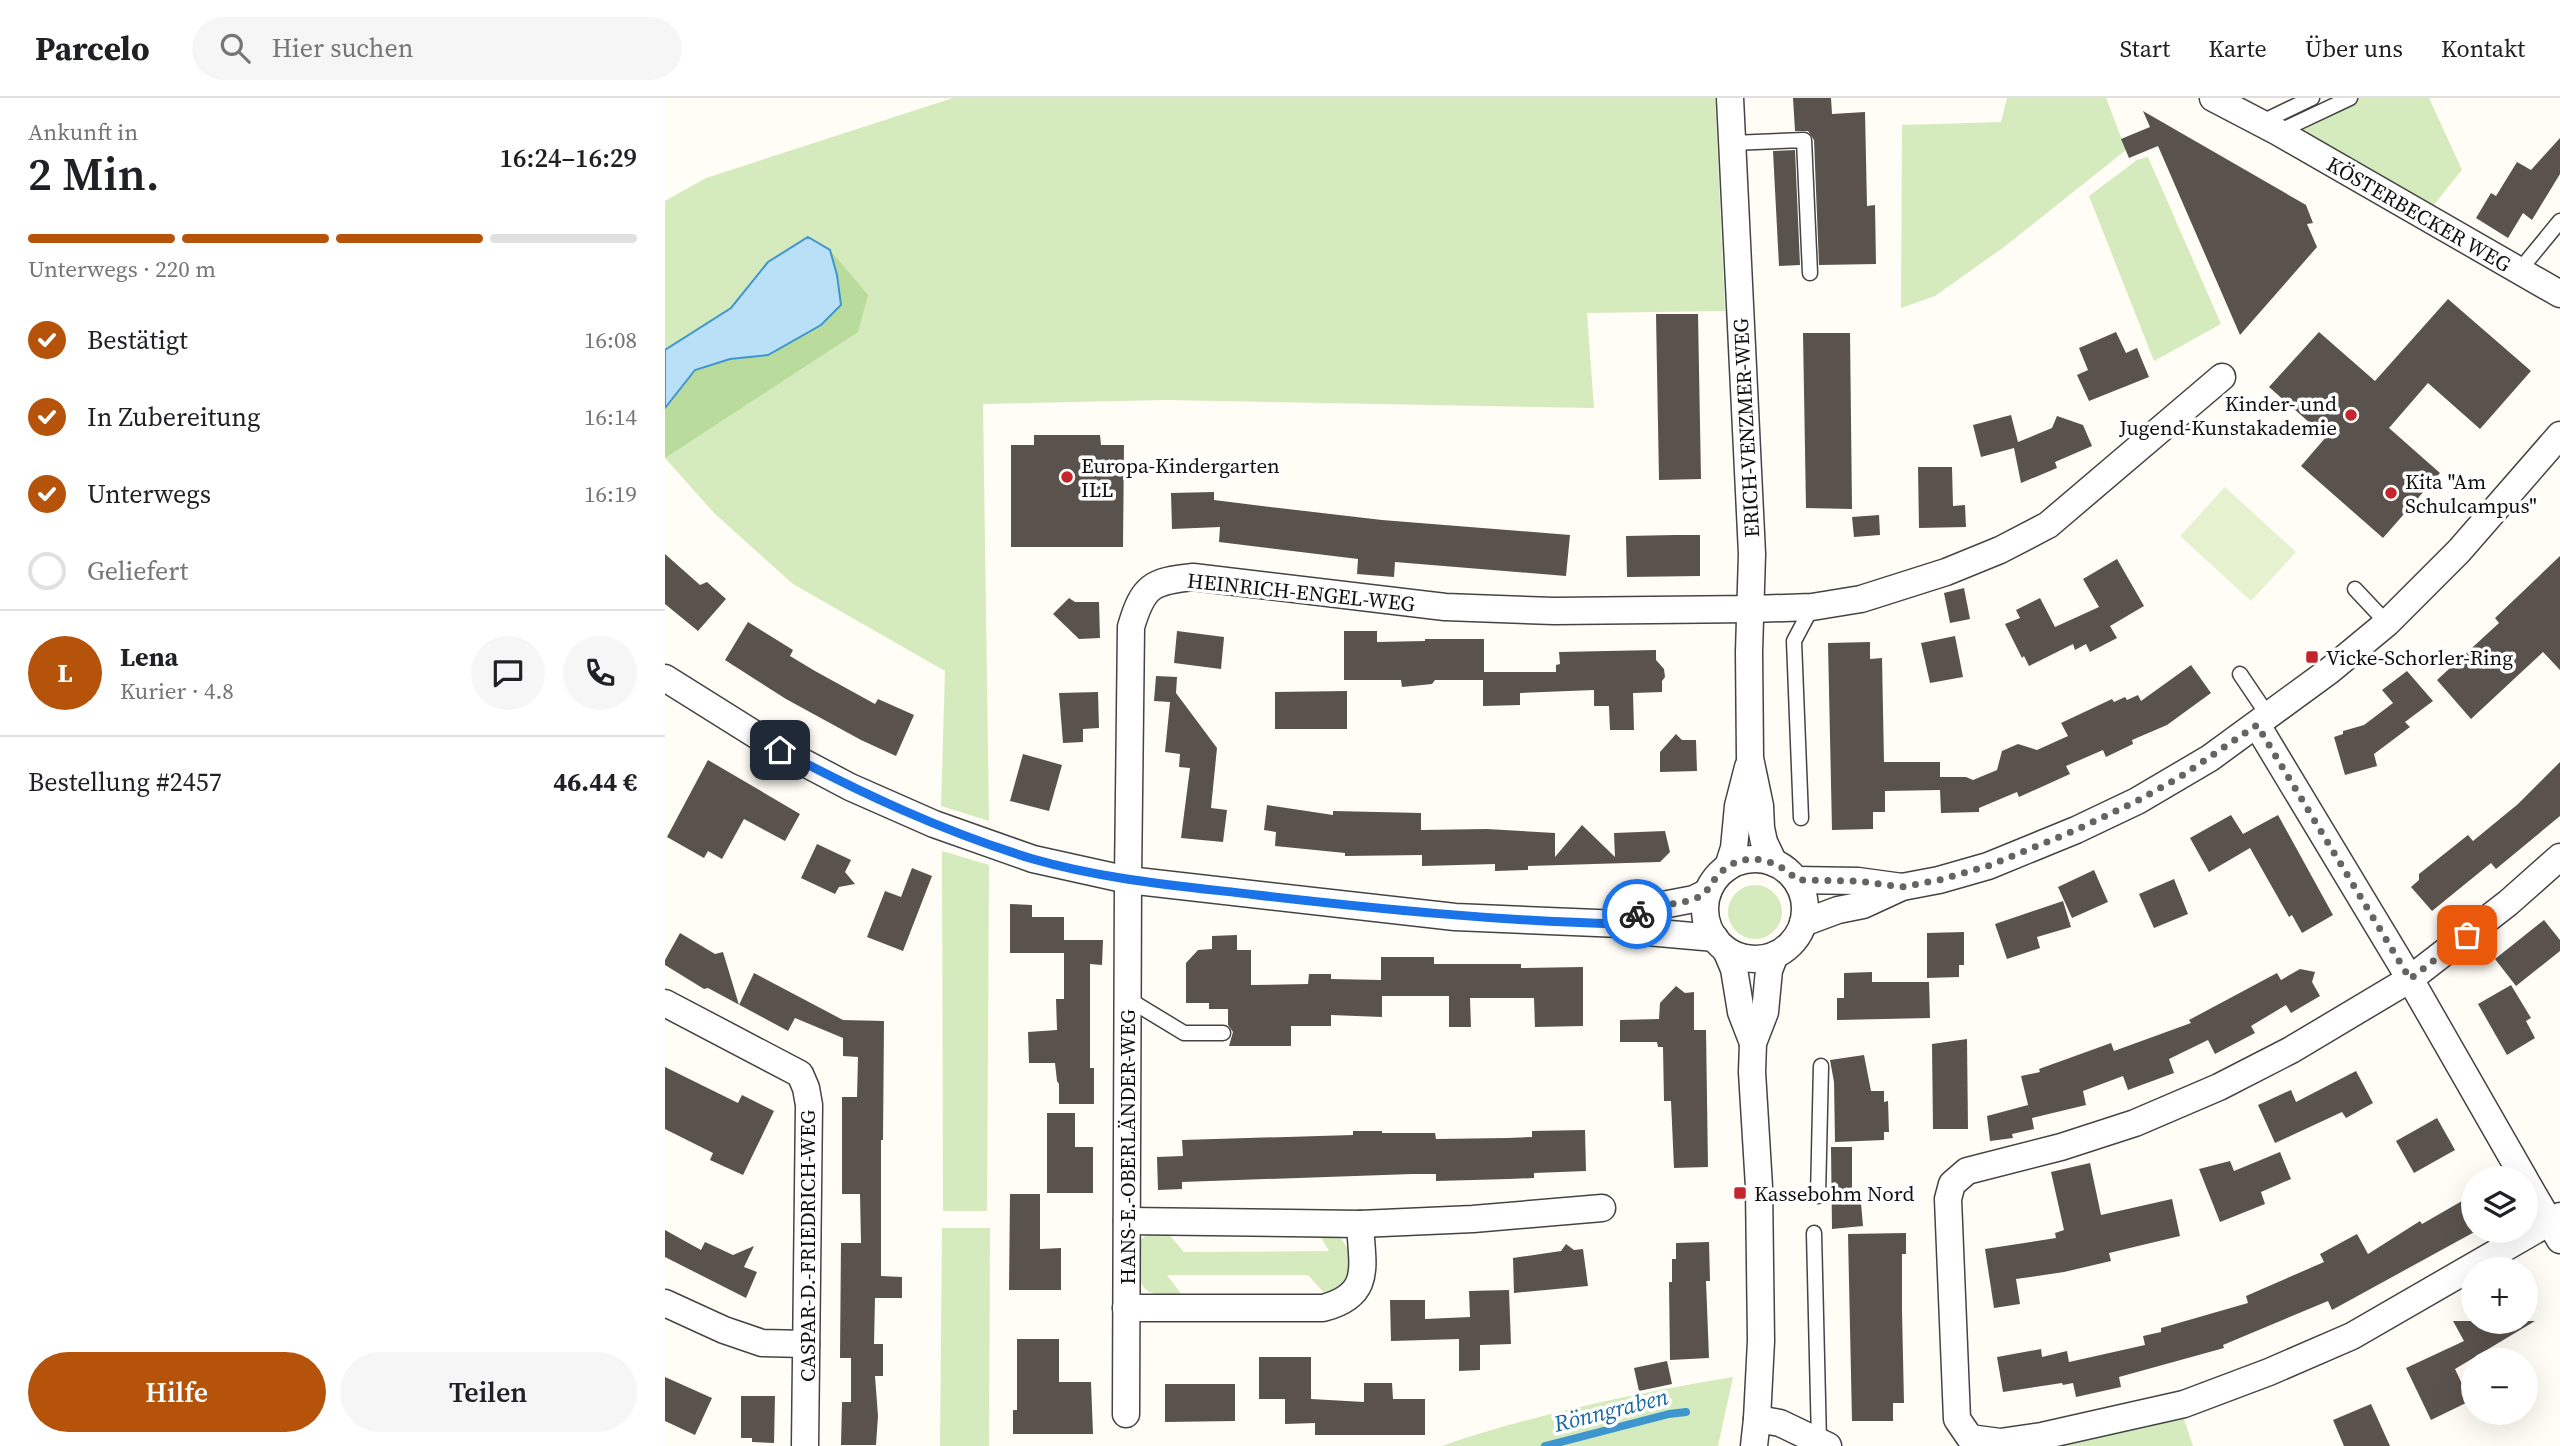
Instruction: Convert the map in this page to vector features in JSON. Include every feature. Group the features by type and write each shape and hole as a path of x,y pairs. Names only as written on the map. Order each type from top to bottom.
{"street":[{"name":"ERICH-VENZMER-WEG","path":"1730,98 1752,554 1750,758 1760,806 1762,835 1774,863"},
{"name":"KÖSTERBECKER WEG","path":"2213,98 2269,127 2560,294"},
{"path":"1752,609 1812,607 1861,599 1947,572 2000,550 2048,525 2222,377"},
{"path":"1803,923 1838,910 1863,905 1902,887 1988,866 2076,830 2180,777 2263,721 2387,623 2459,551 2560,435"},
{"name":"HEINRICH-ENGEL-WEG","path":"1128,880 1131,627 1138,603 1152,585 1193,577 1445,607 1554,611 1752,609"},
{"path":"665,678 780,750 850,787 933,824 1033,859 1128,880 1455,917 1621,924 1647,932 1721,944 1750,959 1775,955"},
{"path":"2263,721 2518,1166"},
{"name":"ERICH-VENZMER-WEG","path":"1728,867 1734,848 1738,806 1750,758"},
{"path":"2538,1198 2557,1226 2351,1336 2269,1373 2184,1404 2000,1443 1979,1443 1970,1438 1957,1419 1948,1199 1952,1184 1967,1171 2061,1147 2135,1123 2219,1087 2291,1050 2410,979 2508,904 2560,857"},
{"path":"1753,1042 1765,1012 1769,970 1775,955 1796,938 1803,923 1805,908 1797,880 1783,867 1758,859 1742,860 1719,874 1708,892 1706,916 1734,969 1741,1012 1753,1042 1761,1341 1754,1446"},
{"name":"HANS-E.-OBERLÄNDER-WEG","path":"1126,1414 1128,880"},
{"path":"1797,880 1858,881 1902,887"},
{"path":"1621,924 1647,908 1694,899 1708,892"},
{"name":"CASPAR-D.-FRIEDRICH-WEG","path":"665,1003 800,1074 806,1088 809,1118 805,1446"},
{"path":"1127,1221 1360,1224 1473,1219 1602,1208"},
{"path":"1126,1308 1323,1308 1339,1304 1353,1294 1361,1279 1360,1224"},
{"path":"665,1303 724,1330 762,1343 806,1344"},
{"path":"1757,1419 1780,1423 1823,1443"}],"lane":[{"path":"2269,127 2312,98"},
{"path":"2269,127 2350,98"},
{"path":"1732,143 1804,140 1810,273"},
{"path":"2518,271 2560,221"},
{"path":"2355,589 2387,623"},
{"path":"1801,818 1794,641 1812,607"},
{"path":"2240,674 2263,721"},
{"path":"1128,999 1184,1033 1223,1033"},
{"path":"1818,1196 1821,1066"},
{"path":"1814,1233 1823,1443"}],"green space":[{"path":"953,98 1715,98 1725,311 1587,313 1594,408 1165,400 983,404 989,821 941,806 945,671 793,584 715,514 665,458 665,201 706,178"},
{"path":"2007,98 2106,98 2126,150 2004,247 1935,296 1901,308 1902,125 2001,122"},
{"path":"2350,98 2429,98 2462,170 2424,217 2278,132"},
{"path":"2148,157 2221,324 2154,361 2089,196 2137,160"},
{"path":"830,250 868,295 858,332 665,458 665,408 695,370 730,359 768,355 840,305 837,275"},
{"path":"2225,487 2296,552 2251,601 2180,536"},
{"path":"942,851 989,865 987,1211 943,1211"},
{"path":"1755,885 1774,893 1782,912 1774,931 1755,939 1736,931 1728,912 1736,893"},
{"path":"942,1228 990,1228 989,1446 940,1446"},
{"path":"1153,1231 1166,1231 1184,1252 1329,1251 1317,1231 1339,1235 1350,1252 1352,1277 1327,1296 1308,1275 1167,1275 1182,1295 1149,1292 1142,1285 1138,1274 1137,1251 1139,1243"},
{"path":"1733,1377 1718,1446 1442,1446 1586,1406"},
{"path":"2183,1416 2193,1446 2034,1446"}],"water":[{"path":"808,237 830,250 841,305 821,325 768,355 730,359 695,370 665,408 665,350 731,308 768,262"}],"building":[{"path":"1793,98 1831,98 1832,114 1865,112 1867,206 1875,205 1876,264 1819,265 1814,140 1808,131 1795,131"},
{"path":"2143,111 2306,205 2313,223 2307,224 2317,247 2240,335 2158,146 2129,158 2121,139 2150,127"},
{"path":"2560,138 2560,174 2532,220 2523,213 2508,238 2476,218 2491,193 2496,196 2517,162 2531,170"},
{"path":"1795,150 1800,265 1779,266 1773,151"},
{"name":"Kinder- und Jugend-Kunstakademie","path":"2448,299 2531,371 2480,429 2428,383 2389,428 2440,473 2383,538 2301,466 2326,437 2269,387 2319,332 2375,381"},
{"path":"1656,314 1698,314 1701,479 1659,480"},
{"path":"2116,332 2126,353 2137,348 2149,377 2089,401 2077,375 2088,370 2079,348"},
{"path":"1803,333 1850,333 1852,509 1806,508"},
{"path":"2011,415 2018,442 2052,428 2057,416 2083,425 2092,446 2055,462 2057,468 2021,483 2014,448 1981,457 1973,425"},
{"name":"Europa-Kindergarten ILL","path":"1034,435 1100,435 1101,445 1124,445 1123,547 1011,547 1011,445 1034,445"},
{"path":"1918,467 1952,467 1953,506 1965,505 1966,527 1919,528"},
{"path":"1214,492 1214,500 1279,508 1382,520 1570,535 1566,576 1395,562 1394,577 1357,574 1358,559 1219,542 1220,527 1172,529 1171,493"},
{"path":"1879,515 1880,535 1854,537 1852,517"},
{"path":"1700,535 1700,576 1627,577 1626,536"},
{"path":"665,554 700,585 707,582 726,599 698,631 665,604"},
{"path":"2560,556 2560,670 2543,652 2471,719 2437,680 2499,623 2495,618"},
{"path":"2117,559 2144,606 2110,626 2117,638 2090,652 2086,644 2075,650 2073,644 2029,666 2024,656 2022,658 2005,624 2020,618 2016,610 2040,598 2055,627 2099,607 2083,579"},
{"path":"1964,588 1970,619 1950,623 1944,593"},
{"path":"1069,598 1075,602 1099,602 1100,638 1079,639 1053,614"},
{"path":"748,622 793,650 790,656 815,671 875,704 878,699 914,715 896,756 786,699 725,660"},
{"path":"1177,631 1224,637 1221,669 1174,663"},
{"path":"1344,631 1377,631 1377,642 1484,639 1484,672 1556,672 1556,665 1560,664 1559,652 1656,650 1656,660 1664,669 1665,677 1662,681 1662,692 1633,693 1634,730 1610,730 1609,706 1594,706 1594,690 1520,693 1520,705 1483,706 1483,680 1435,680 1432,684 1402,687 1401,680 1344,680"},
{"path":"1955,636 1963,677 1930,683 1921,643"},
{"path":"1870,642 1870,659 1882,658 1884,762 1940,762 1940,777 1966,777 1973,780 1997,770 2002,751 2018,744 2037,750 2068,736 2061,723 2112,699 2114,702 2125,697 2127,700 2138,695 2141,701 2191,665 2211,693 2167,725 2132,740 2133,744 2106,757 2103,750 2066,766 2070,774 2019,797 2017,792 1979,808 1979,812 1941,813 1940,790 1885,791 1885,812 1873,812 1873,829 1832,830 1828,643"},
{"path":"2407,671 2433,701 2405,722 2410,727 2374,754 2377,766 2345,775 2334,737 2343,734 2343,731 2364,725 2393,703 2382,690"},
{"path":"1156,676 1177,677 1176,693 1217,748 1211,808 1227,810 1223,842 1181,838 1190,768 1179,767 1180,754 1165,752 1170,702 1154,701"},
{"path":"1347,691 1347,729 1275,729 1275,692"},
{"path":"1098,692 1099,728 1083,729 1083,742 1063,743 1059,693"},
{"path":"1676,734 1682,740 1696,740 1697,771 1660,772 1660,752"},
{"path":"1023,754 1062,765 1049,811 1010,801"},
{"path":"708,760 800,814 785,841 744,819 722,859 708,851 704,858 667,837"},
{"path":"2560,762 2560,816 2496,869 2491,863 2432,911 2411,887 2419,880 2419,874 2468,835 2473,841 2518,804"},
{"path":"1267,805 1333,815 1333,811 1421,813 1421,830 1487,829 1555,833 1555,857 1582,825 1615,857 1614,833 1665,831 1670,852 1660,862 1528,866 1528,870 1495,871 1495,864 1422,866 1422,855 1345,856 1345,853 1275,846 1276,832 1264,830"},
{"path":"2231,815 2243,834 2278,815 2333,915 2302,933 2292,915 2289,917 2250,848 2209,872 2190,838"},
{"path":"817,844 851,860 845,872 855,884 839,887 835,894 801,878"},
{"path":"912,868 932,876 903,951 867,937 885,891 901,897"},
{"path":"2094,870 2108,902 2072,918 2058,887"},
{"path":"2174,879 2188,914 2154,928 2139,894"},
{"path":"2063,901 2071,927 2037,937 2040,948 2007,959 1995,924"},
{"path":"1010,904 1032,905 1032,917 1064,917 1064,940 1103,940 1102,965 1090,964 1090,1068 1094,1068 1094,1104 1059,1104 1055,1063 1029,1063 1028,1032 1057,1030 1056,999 1064,999 1064,953 1010,953"},
{"path":"2544,920 2560,940 2560,951 2516,986 2495,959"},
{"path":"1964,932 1964,965 1959,965 1959,977 1927,978 1927,933"},
{"path":"680,933 715,954 723,952 739,1005 708,988 704,989 665,965 665,960"},
{"path":"1237,935 1237,950 1251,950 1251,985 1308,984 1309,974 1331,974 1331,979 1381,980 1381,957 1434,957 1434,964 1521,964 1521,968 1583,967 1583,1026 1535,1027 1534,998 1470,998 1471,1027 1449,1027 1449,996 1382,996 1382,1017 1331,1015 1331,1026 1291,1026 1291,1046 1229,1046 1233,1032 1228,1025 1228,1009 1209,1009 1209,1003 1186,1003 1186,963 1198,950 1212,949 1212,936"},
{"path":"2300,969 2315,972 2312,982 2320,996 2291,1013 2286,1005 2251,1026 2255,1033 2215,1054 2208,1040 2169,1059 2174,1073 2128,1090 2123,1076 2083,1091 2086,1105 2032,1118 2034,1129 2012,1134 2013,1138 1990,1141 1987,1116 2028,1105 2031,1117 2021,1076 2040,1072 2039,1069 2111,1043 2114,1051 2191,1023 2189,1020 2277,973 2281,980"},
{"path":"1872,972 1872,982 1929,982 1930,1018 1837,1020 1837,998 1844,998 1844,973"},
{"path":"754,973 843,1020 884,1021 881,1276 902,1277 902,1298 875,1298 874,1344 883,1344 883,1376 875,1376 878,1416 876,1445 841,1445 842,1402 851,1402 851,1358 840,1358 841,1243 861,1243 860,1194 842,1194 842,1097 857,1097 858,1057 843,1056 843,1038 795,1018 788,1031 739,1005"},
{"path":"2511,985 2531,1018 2526,1021 2535,1038 2507,1055 2478,1004"},
{"path":"1676,986 1685,993 1694,992 1694,1030 1706,1030 1708,1167 1674,1168 1671,1101 1664,1101 1663,1047 1658,1047 1657,1042 1620,1042 1620,1020 1659,1019 1660,1003"},
{"path":"1967,1039 1968,1129 1933,1129 1932,1044"},
{"path":"1864,1055 1871,1091 1884,1091 1884,1102 1888,1101 1889,1132 1884,1132 1884,1140 1835,1142 1834,1082 1830,1060"},
{"path":"665,1067 738,1103 742,1095 774,1111 743,1175 710,1160 713,1153 665,1129"},
{"path":"2356,1071 2373,1103 2346,1118 2342,1112 2275,1143 2258,1105 2291,1090 2296,1102"},
{"path":"1047,1113 1075,1113 1075,1147 1093,1147 1093,1193 1047,1193"},
{"path":"2437,1118 2455,1150 2414,1173 2396,1141"},
{"path":"1585,1130 1586,1171 1534,1173 1534,1178 1436,1181 1436,1174 1412,1174 1182,1182 1182,1189 1158,1190 1157,1157 1183,1156 1182,1140 1353,1135 1353,1131 1435,1133 1436,1139 1508,1138 1532,1137 1532,1131"},
{"path":"1831,1147 1852,1147 1852,1204 1861,1203 1863,1226 1832,1229"},
{"path":"2280,1152 2291,1179 2261,1192 2265,1204 2220,1222 2199,1169 2230,1161 2234,1171"},
{"path":"2090,1163 2101,1215 2172,1199 2180,1236 2109,1253 2111,1261 2016,1279 2020,1304 1994,1308 1985,1249 2056,1238 2055,1233 2064,1230 2051,1172"},
{"path":"1010,1194 1040,1194 1040,1249 1061,1248 1061,1290 1009,1290"},
{"path":"2461,1202 2461,1239 2332,1310 2328,1301 2223,1345 2224,1348 2119,1377 2121,1387 2076,1397 2073,1383 2003,1392 1997,1357 2041,1349 2042,1357 2067,1351 2069,1362 2145,1345 2143,1336 2161,1332 2161,1328 2248,1303 2246,1296 2324,1262 2320,1254 2357,1234 2368,1254 2420,1221 2422,1224"},
{"path":"665,1230 701,1250 705,1242 733,1255 754,1246 744,1267 757,1272 746,1298 665,1257"},
{"path":"1906,1233 1906,1254 1902,1254 1904,1403 1893,1403 1893,1421 1852,1421 1848,1234"},
{"path":"1709,1242 1710,1281 1706,1281 1709,1358 1670,1360 1669,1282 1672,1282 1672,1259 1676,1259 1676,1243"},
{"path":"1566,1244 1574,1250 1583,1249 1588,1286 1514,1293 1513,1258 1561,1251"},
{"path":"1509,1290 1511,1344 1480,1345 1480,1370 1459,1371 1459,1339 1391,1341 1390,1300 1425,1300 1425,1319 1470,1317 1469,1291"},
{"path":"2453,1321 2461,1321 2461,1334 2513,1334 2490,1348 2461,1348 2461,1365 2455,1369 2461,1382 2461,1405 2431,1420 2406,1368 2464,1341"},
{"path":"1017,1339 1059,1339 1059,1382 1091,1382 1093,1434 1013,1434 1013,1410 1017,1410"},
{"path":"1259,1357 1311,1357 1311,1399 1364,1402 1364,1383 1392,1383 1393,1399 1425,1399 1425,1435 1315,1435 1315,1423 1285,1424 1285,1399 1259,1399"},
{"path":"1667,1361 1672,1384 1639,1391 1634,1368"},
{"path":"665,1377 712,1398 695,1435 665,1421"},
{"path":"1165,1384 1235,1384 1235,1421 1165,1422"},
{"path":"741,1396 775,1396 774,1443 752,1442 752,1438 741,1438"},
{"path":"2371,1404 2390,1446 2344,1446 2333,1420"}],"waterway":[{"name":"Rönngraben","path":"1545,1446 1686,1412"}],"way so far":[{"path":"1637,914 1647,908 1694,899 1708,892 1719,874 1742,860 1758,859 1774,863 1783,867 1797,880 1858,881 1902,887 1966,873 2076,830 2137,801 2210,758 2257,725 2410,979 2467,935"}],"place":[{"name":"Kinder- und Jugend-Kunstakademie","path":"2351,415"},
{"name":"Europa-Kindergarten ILL","path":"1067,477"},
{"name":"Kita \"Am Schulcampus\"","path":"2391,493"},
{"name":"Vicke-Schorler-Ring","path":"2312,657"},
{"name":"Kassebohm Nord","path":"1740,1193"}],"route":[{"path":"780,750 850,787 933,824 1033,859 1128,880 1455,917 1621,924 1637,914"}]}
